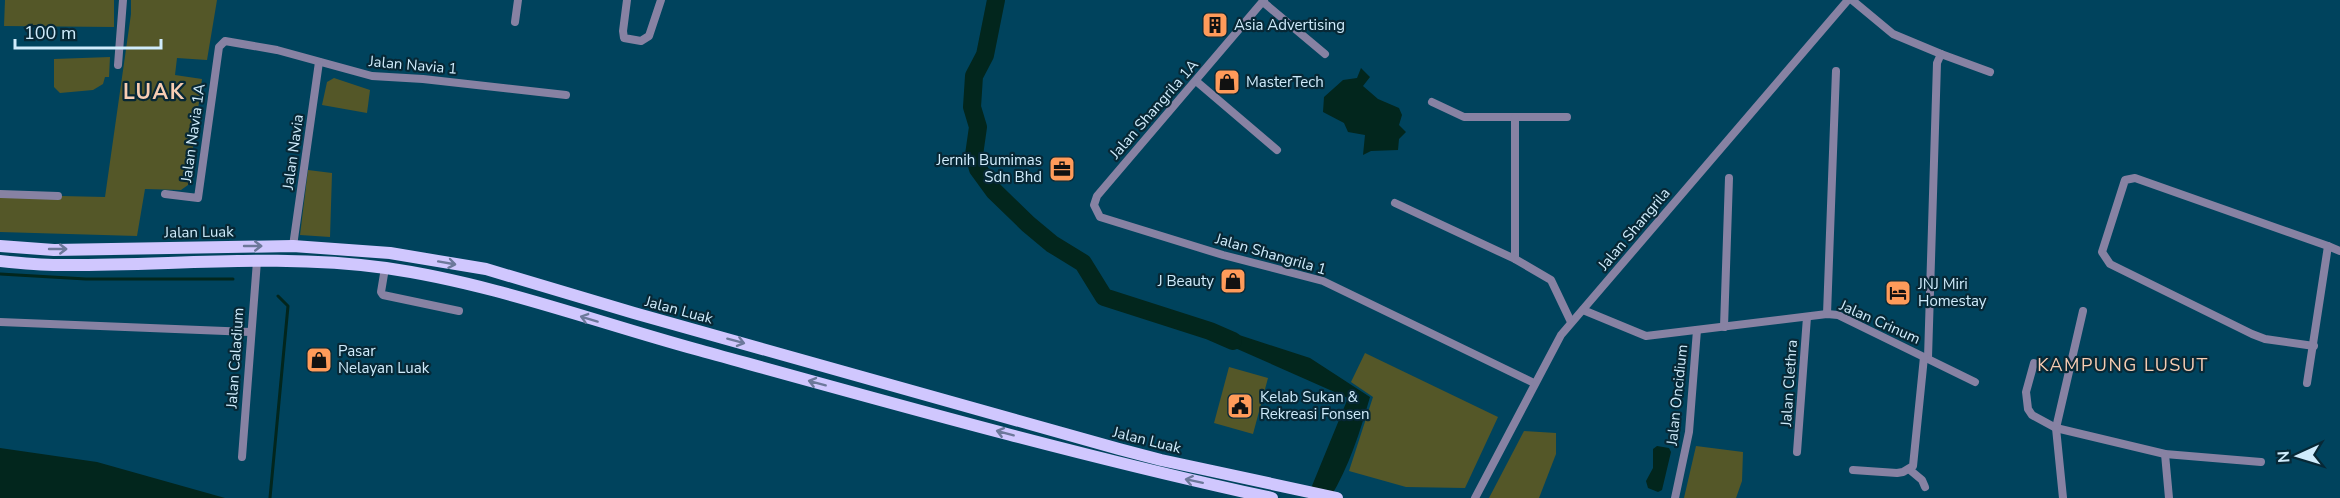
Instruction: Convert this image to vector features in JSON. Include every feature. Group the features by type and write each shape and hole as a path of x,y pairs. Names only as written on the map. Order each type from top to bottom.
{"main road":[{"name":"Jalan Luak","path":"0,246 54,250 293,246 390,253 486,269 634,313 1161,460 1337,498"},
{"name":"Jalan Luak","path":"0,261 57,265 294,261 385,268 481,287 693,349 1007,434 1272,498"},
{"path":"556,288 609,309 614,316 612,326"},
{"path":"634,313 633,319 636,324 693,349"}],"street":[{"path":"118,65 123,0"},
{"path":"515,22 518,0"},
{"path":"627,0 624,38 641,41 649,36 661,0"},
{"path":"1850,0 1893,34 1990,72"},
{"name":"Jalan Shangrila","path":"1475,498 1556,342 1571,322 1850,0"},
{"path":"1263,1 1325,54"},
{"name":"Jalan Shangrila 1A","path":"1095,210 1097,196 1263,1"},
{"name":"Jalan Navia 1","path":"225,41 277,50 372,76 435,80 566,95"},
{"name":"Jalan Navia 1A","path":"165,194 198,198 219,47 225,41"},
{"path":"1910,470 1915,459 1926,358 1937,63 1941,54"},
{"name":"Jalan Navia","path":"293,246 319,62"},
{"path":"1827,314 1836,71"},
{"path":"1197,81 1277,150"},
{"path":"1432,102 1464,117 1567,117"},
{"path":"1515,118 1515,260"},
{"path":"1724,327 1729,178"},
{"path":"2314,346 2265,339 2252,334 2110,264 2103,252 2125,180 2128,178 2135,178 2244,215 2340,251"},
{"path":"0,194 58,196"},
{"path":"1395,203 1515,260 1551,280 1571,322"},
{"name":"Jalan Shangrila 1","path":"1095,210 1100,217 1222,255 1323,281 1534,383"},
{"path":"2307,383 2328,246"},
{"name":"Jalan Caladium","path":"242,457 257,261"},
{"path":"385,268 382,295 459,311"},
{"name":"Jalan Crinum","path":"1583,310 1646,336 1827,314 1838,315 1975,382"},
{"path":"2063,498 2056,428 2084,311"},
{"name":"Jalan Clethra","path":"1797,452 1807,317"},
{"path":"0,322 250,332"},
{"name":"Jalan Oncidium","path":"1675,498 1689,432 1697,330"},
{"path":"2034,363 2026,392 2028,409 2032,415 2056,428 2165,454 2261,462"},
{"path":"2165,454 2169,498"},
{"path":"1853,470 1897,473 1910,470"},
{"path":"1910,470 1922,480 1925,487"}],"green space":[{"path":"5,0 114,0 114,27 4,26"},
{"path":"131,0 217,0 207,60 177,58 175,75 202,79 188,185 181,190 145,189 137,236 0,232 0,198 105,197 131,14"},
{"path":"110,57 109,77 105,77 103,84 93,90 60,93 54,87 54,59"},
{"path":"334,78 370,90 367,113 322,105 327,82"},
{"path":"308,170 332,173 330,237 300,235"},
{"path":"1365,353 1498,417 1465,488 1406,487 1349,471 1373,397 1351,382"},
{"path":"1229,367 1268,378 1253,434 1214,423"},
{"path":"1524,431 1556,433 1556,454 1539,498 1489,498"},
{"path":"1696,446 1743,452 1742,481 1736,498 1684,498"}],"shaded area":[{"path":"1361,68 1370,77 1363,86 1378,99 1399,108 1402,115 1399,125 1406,132 1399,139 1398,150 1371,151 1363,155 1365,135 1348,132 1344,123 1323,112 1324,97 1343,80 1357,78"},
{"path":"1210,331 1227,331 1310,358 1370,397 1348,462 1330,498 1307,498 1348,398 1235,348"},
{"path":"1657,446 1669,448 1671,452 1662,490 1658,492 1648,488 1646,481 1653,468 1653,449"},
{"path":"0,448 97,462 225,498 0,498"}],"waterway":[{"path":"996,0 985,55 974,76 972,107 978,127 974,155 978,169 994,191 1028,224 1052,244 1083,263 1104,297 1210,331 1233,341"},
{"path":"0,274 86,279 233,279"},
{"path":"270,498 288,306 278,296"}],"place":[{"name":"Asia Advertising","path":"1215,25"},
{"name":"MasterTech","path":"1227,82"},
{"name":"Jernih Bumimas Sdn Bhd","path":"1062,169"},
{"name":"J Beauty","path":"1233,281"},
{"name":"JNJ Miri Homestay","path":"1898,293"},
{"name":"Pasar Nelayan Luak","path":"319,360"},
{"name":"Kelab Sukan & Rekreasi Fonsen","path":"1240,406"}],"district":[{"name":"LUAK","path":"154,92"},
{"name":"KAMPUNG LUSUT","path":"2123,365"}]}
